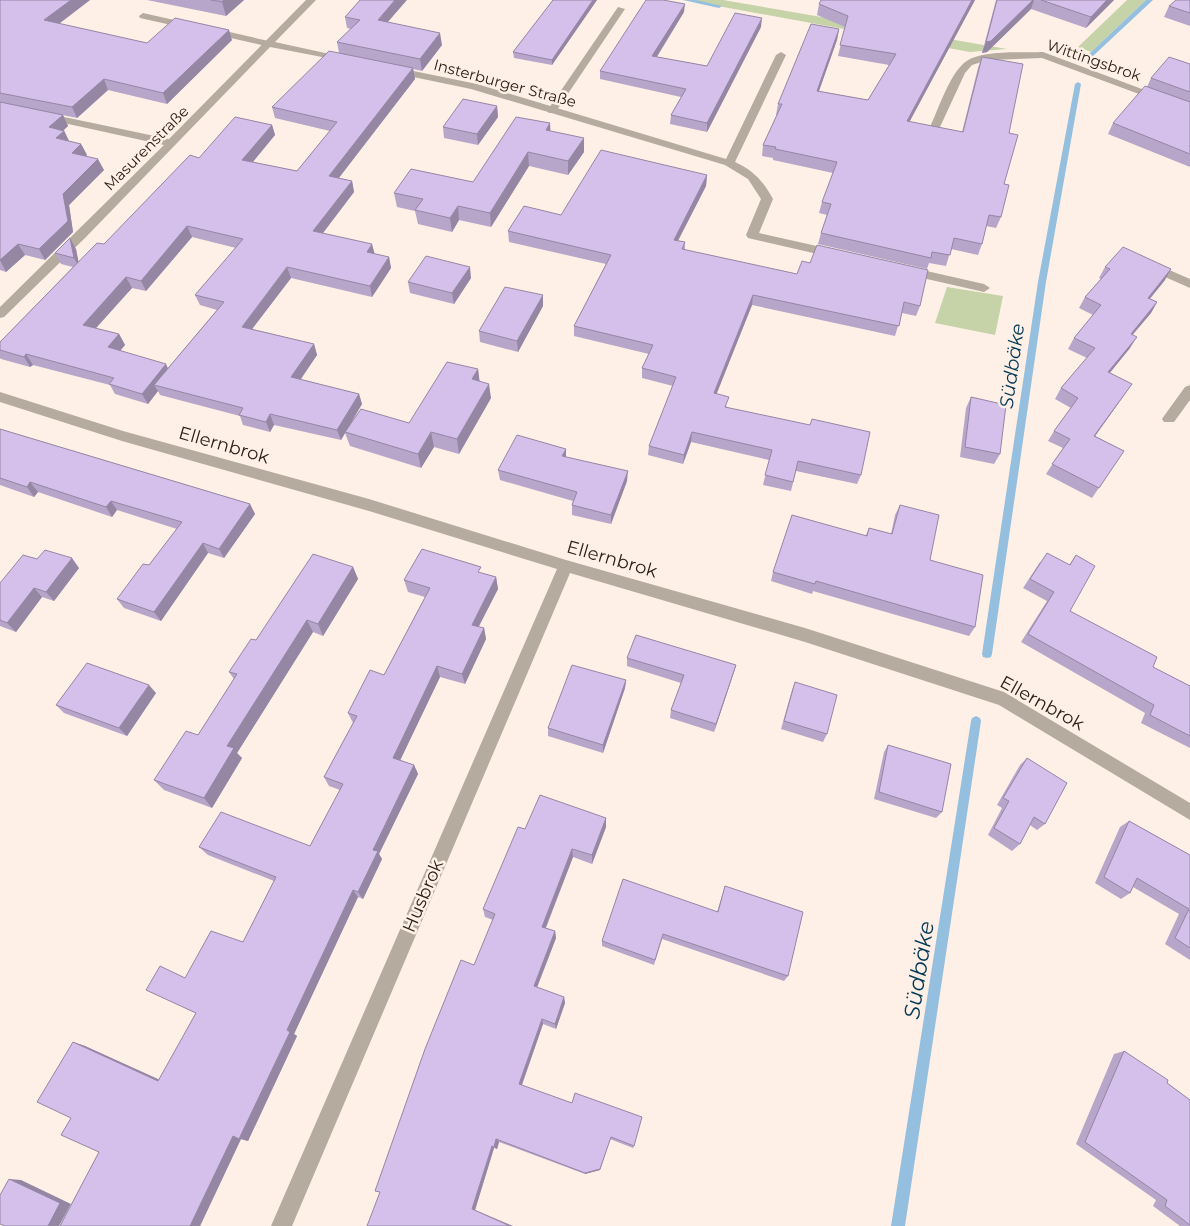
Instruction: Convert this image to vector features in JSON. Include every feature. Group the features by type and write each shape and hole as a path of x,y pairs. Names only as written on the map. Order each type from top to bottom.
{"street":[{"name":"Masurenstraße","path":"0,314 270,44 311,0"},
{"path":"270,44 357,62"},
{"path":"729,163 781,55"},
{"name":"Wittingsbrok","path":"935,127 961,72 970,63 987,57 1043,55 1190,110"},
{"name":"Insterburger Straße","path":"386,68 473,86 729,163 748,172 763,189 767,199 752,235 849,257"},
{"path":"32,113 171,143"},
{"path":"1137,260 1190,284"},
{"path":"897,268 984,288"},
{"path":"1169,420 1190,390"},
{"name":"Ellernbrok","path":"0,397 122,436 369,505 566,566 805,635 1004,699 1190,812"},
{"name":"Husbrok","path":"281,1226 566,566"}],"lane":[{"path":"552,111 621,8"},
{"path":"143,16 270,44"}],"green space":[{"path":"685,0 723,0 1007,49 970,52"},
{"path":"1127,0 1146,0 1091,52 1078,47"},
{"path":"947,287 1003,296 995,335 935,323"}],"building":[{"path":"0,0 71,0 44,20 147,43 175,18 229,30 163,93 104,79 72,107 0,93"},
{"path":"360,0 395,0 378,20 440,33 420,59 337,42 360,20 345,17"},
{"path":"553,0 593,0 552,60 513,52"},
{"path":"646,0 663,0 685,4 652,56 707,66 735,13 762,18 707,123 671,115 686,89 600,71"},
{"path":"821,0 972,0 907,121 963,132 982,57 1023,64 1009,133 1018,135 1004,184 1009,185 1001,217 989,215 982,244 954,238 950,255 932,252 931,258 821,233 831,204 822,202 837,162 763,145 782,104 778,104 811,24 839,29 817,91 868,100 896,54 840,45 848,16 819,4"},
{"path":"997,0 1033,0 991,41 986,42"},
{"path":"1041,0 1107,0 1091,17"},
{"path":"1176,0 1190,0 1190,13 1169,6"},
{"path":"329,51 413,68 329,176 352,181 313,231 372,244 367,252 389,257 370,286 287,267 242,327 314,344 291,377 359,394 337,430 270,414 266,422 239,415 243,408 154,385 224,302 195,295 243,239 187,226 141,281 126,277 83,325 119,334 108,347 166,364 142,394 109,384 114,378 26,354 24,357 0,350 0,342 97,243 104,244 190,155 199,158 235,117 272,125 242,160 297,171 337,122 272,107"},
{"path":"1169,57 1190,64 1190,92 1151,78"},
{"path":"1145,86 1190,102 1190,154 1113,123"},
{"path":"463,99 497,106 477,134 443,127"},
{"path":"0,102 63,115 49,127 64,131 56,138 81,144 72,153 98,159 63,194 68,221 39,249 18,244 0,260"},
{"path":"516,117 550,123 546,130 584,138 568,161 528,152 490,213 458,206 450,218 415,210 423,199 394,193 411,169 473,182"},
{"path":"601,150 707,175 674,240 685,242 682,249 797,274 802,261 810,263 817,245 928,270 920,306 904,302 899,326 753,295 714,393 729,397 725,407 810,425 812,419 870,432 861,475 798,461 793,482 765,475 772,450 692,432 684,455 649,446 676,377 642,368 653,345 574,326 611,255 508,231 524,206 561,215"},
{"path":"70,238 74,258 55,253"},
{"path":"1123,247 1171,269 1148,298 1157,302 1131,334 1137,337 1108,372 1132,384 1094,436 1124,451 1099,488 1052,464 1070,439 1054,431 1078,398 1061,388 1095,348 1074,338 1101,305 1085,297 1110,269 1105,267"},
{"path":"426,256 470,267 452,293 408,282"},
{"path":"505,287 543,295 517,341 479,331"},
{"path":"447,362 478,369 472,379 489,384 457,439 431,432 418,454 345,432 361,409 409,423"},
{"path":"971,397 1006,405 1000,454 965,447"},
{"path":"0,429 250,504 219,549 203,543 154,612 117,599 143,564 149,565 182,522 111,501 106,507 30,482 27,487 0,478"},
{"path":"517,435 566,449 562,456 628,471 611,515 572,505 577,492 498,470"},
{"path":"900,505 939,515 930,560 983,575 975,627 816,581 815,584 773,572 792,515 867,536 869,528 892,534"},
{"path":"422,549 481,567 478,572 496,577 472,625 484,628 462,674 437,666 393,758 414,765 373,850 378,851 358,892 353,890 287,1030 290,1032 239,1139 233,1136 190,1226 60,1226 99,1152 61,1135 71,1118 37,1102 73,1042 158,1081 196,1013 146,990 160,966 185,978 211,931 243,942 276,877 199,847 221,812 310,846 343,784 324,777 357,716 348,713 370,670 384,675 430,588 404,580"},
{"path":"45,550 72,558 46,592 34,588 7,623 0,620 0,583 23,555 37,559"},
{"path":"1047,553 1070,565 1076,555 1095,566 1070,611 1157,657 1153,667 1190,686 1190,736 1150,715 1154,705 1028,634 1054,592 1030,579"},
{"path":"313,554 353,567 318,624 307,620 227,746 234,748 204,798 154,780 186,731 198,735 237,674 229,672 251,639 256,640"},
{"path":"636,635 736,665 716,724 671,710 684,675 627,658"},
{"path":"87,663 149,685 119,728 56,705"},
{"path":"572,665 626,680 603,745 548,728"},
{"path":"795,682 837,695 827,734 784,721"},
{"path":"888,745 951,764 942,812 879,792"},
{"path":"1027,758 1067,783 1045,824 1034,817 1020,844 994,828 1009,801 1003,798"},
{"path":"540,795 606,818 592,855 572,849 542,927 555,931 534,986 564,997 555,1024 542,1019 519,1084 572,1103 575,1093 642,1117 634,1146 611,1137 600,1169 585,1173 496,1139 494,1147 492,1146 472,1209 510,1226 367,1226 380,1192 375,1191 425,1049 461,960 474,965 495,914 483,909 518,827 525,829"},
{"path":"1129,821 1190,855 1190,948 1175,938 1189,909 1137,878 1130,893 1104,877"},
{"path":"623,879 718,912 725,886 803,912 788,976 663,934 655,960 602,941"},
{"path":"1124,1051 1168,1080 1167,1083 1190,1100 1190,1225 1165,1206 1167,1200 1085,1142"},
{"path":"9,1179 60,1203 48,1226 5,1226 0,1224 0,1195"}],"waterway":[{"path":"686,0 719,6"},
{"name":"Südbäke","path":"1091,55 1150,0"},
{"name":"Südbäke","path":"987,654 1042,282 1078,84"},
{"name":"Südbäke","path":"898,1226 976,721"}]}
